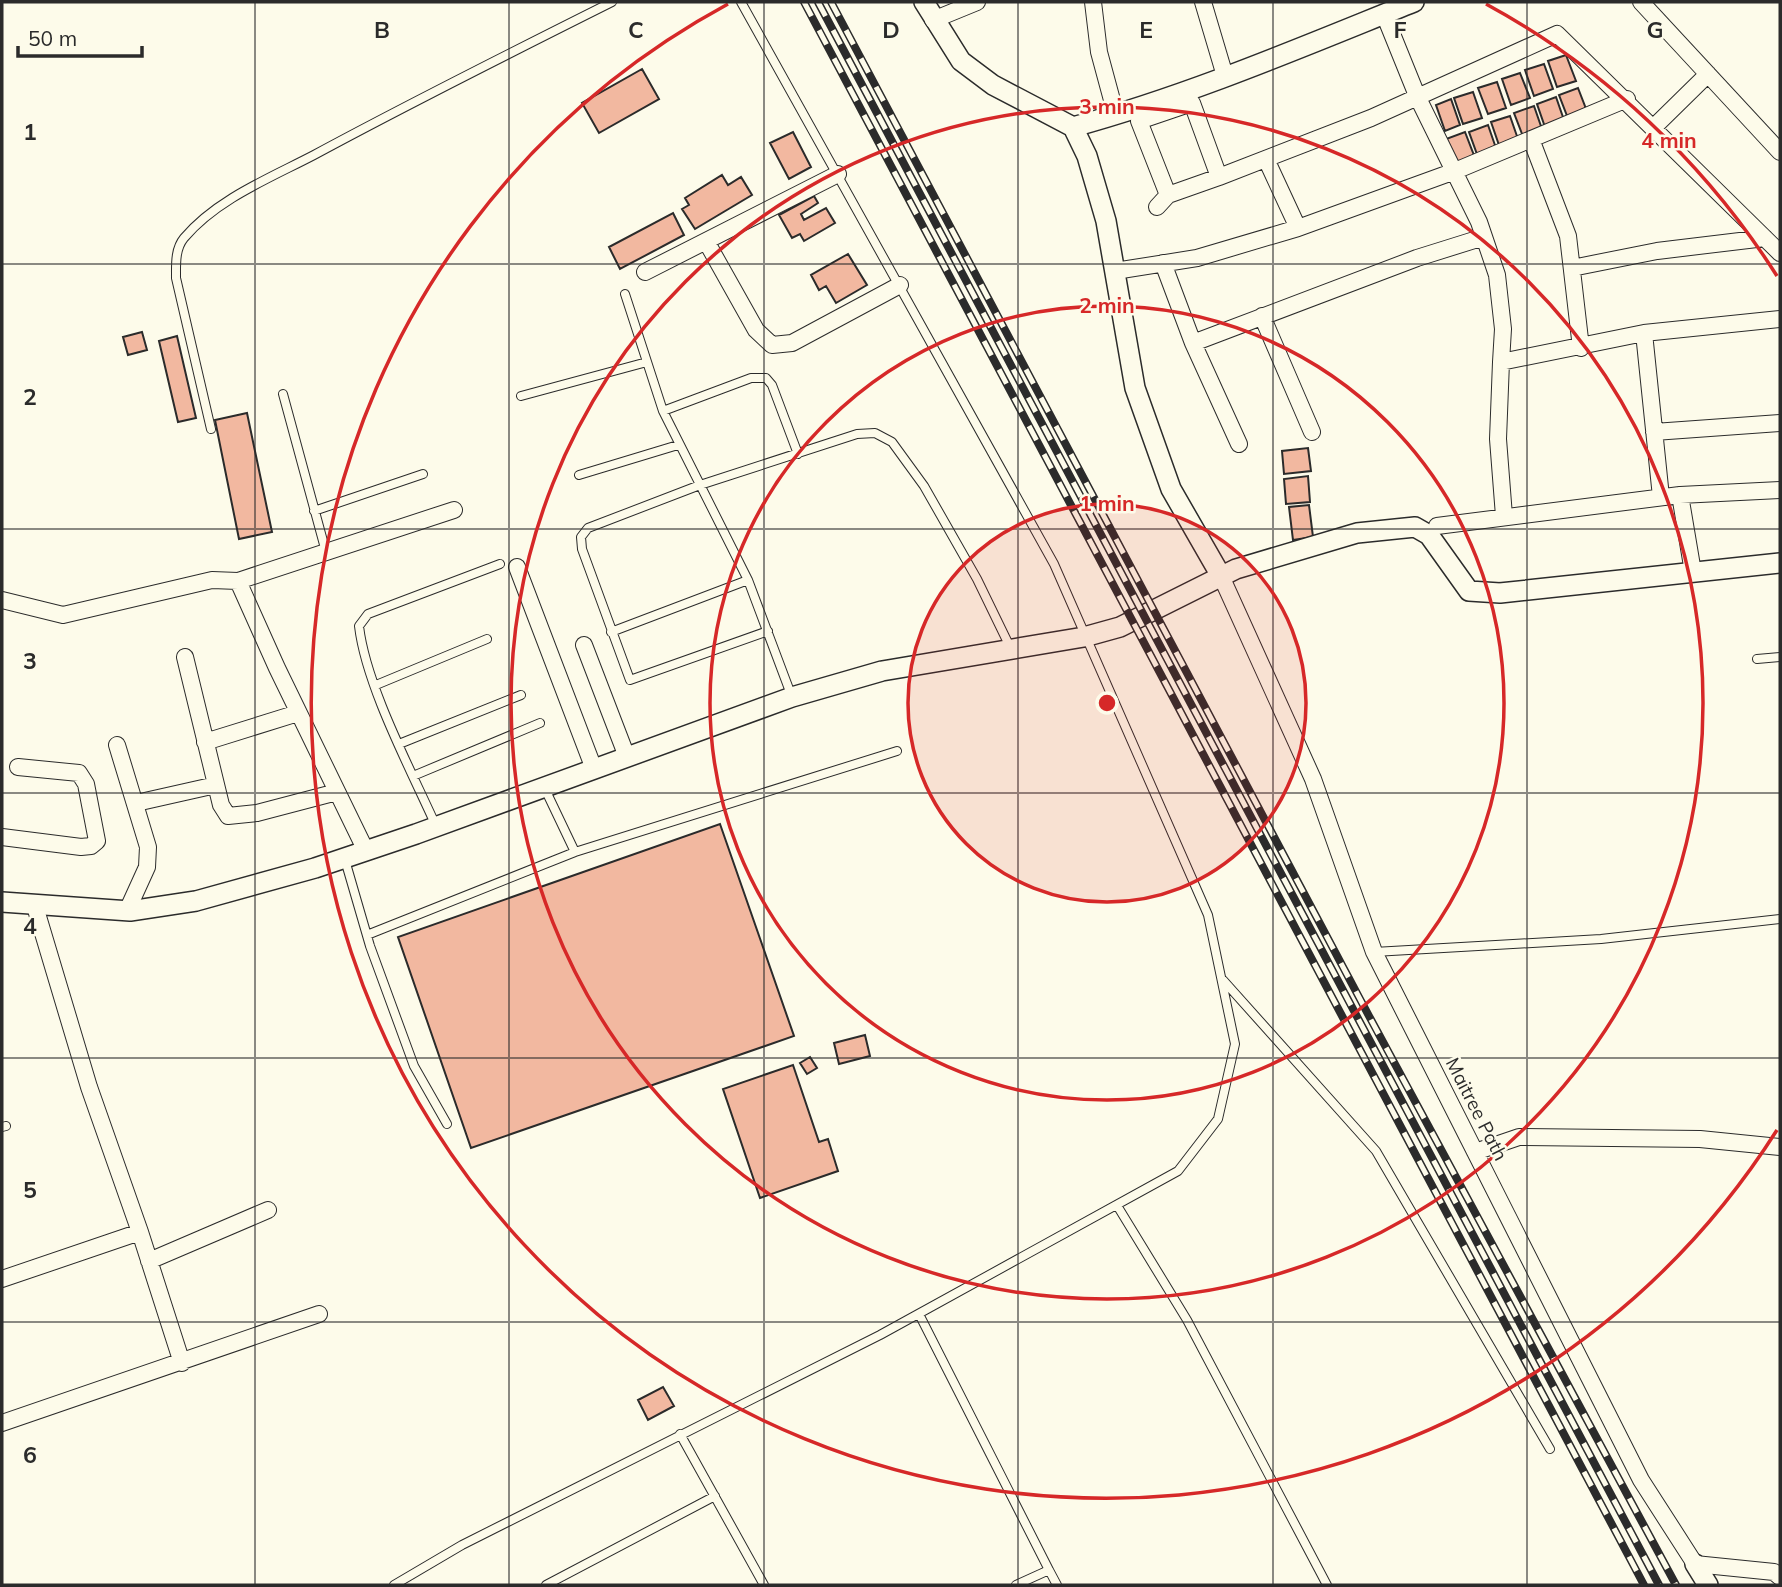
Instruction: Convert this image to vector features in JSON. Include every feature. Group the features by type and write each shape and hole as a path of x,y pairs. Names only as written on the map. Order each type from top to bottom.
{"street":[{"path":"924,2 961,61 982,77 1073,127 1087,156 1106,221 1118,305 1139,401 1171,489 1221,576"},
{"path":"933,20 977,2"},
{"path":"1093,2 1099,52 1116,115"},
{"path":"1203,2 1225,76"},
{"path":"1073,127 1116,115 1225,76 1414,2"},
{"path":"1641,2 1780,152"},
{"path":"1384,14 1418,98 1455,171 1484,237 1497,275 1503,329 1497,439 1504,516"},
{"path":"1219,177 1192,103 1139,121 1162,201 1418,98 1557,34 1780,253"},
{"path":"1653,128 1708,74"},
{"path":"1115,271 1255,243 1455,171 1627,100"},
{"path":"1531,139 1568,236 1581,348"},
{"path":"1266,159 1298,228"},
{"path":"645,272 838,174"},
{"path":"1193,343 1417,258 1484,237"},
{"path":"1572,268 1657,251 1765,238"},
{"path":"706,241 756,330 772,345 792,343 900,285"},
{"path":"1163,263 1193,343 1239,444"},
{"path":"1262,316 1312,432"},
{"path":"1502,362 1644,333 1780,320"},
{"path":"1644,333 1661,497"},
{"path":"1654,432 1780,423"},
{"path":"1437,526 1680,495 1780,490"},
{"path":"1680,495 1693,572"},
{"path":"2,600 63,615 212,580 238,581 454,510"},
{"path":"2,902 127,911 195,901 366,851 792,697 882,671 1084,637 1135,621 1221,576 1357,533 1415,527 1429,535 1469,591 1500,593 1780,563"},
{"path":"517,567 594,769"},
{"name":"Maitree Path","path":"1221,576 1313,779 1374,952 1641,1480 1695,1564"},
{"path":"238,581 366,851"},
{"path":"584,645 627,757"},
{"path":"185,657 224,811 234,817 337,792"},
{"path":"205,742 298,712"},
{"path":"117,745 148,847 147,867 127,911"},
{"path":"2,837 82,848 97,841 86,784 79,773 19,767"},
{"path":"136,803 216,785"},
{"path":"34,903 89,1087 182,1363"},
{"path":"1475,1152 1519,1137 1700,1139 1780,1147"},
{"path":"149,1261 268,1210"},
{"path":"2,1279 140,1232"},
{"path":"2,1423 319,1314"},
{"path":"1695,1564 1774,1572 1780,1577"},
{"path":"1695,1564 1709,1585"}],"lane":[{"path":"211,429 176,278 176,256 181,240 196,225 232,199 422,97 612,2"},
{"path":"394,1585 462,1545 919,1314 1118,1207 1178,1171 1218,1119 1235,1044 1208,915 1084,637 1055,564 741,2"},
{"path":"625,294 663,411 678,446 748,580 792,697"},
{"path":"521,396 646,362"},
{"path":"663,411 751,377 766,378 772,385 798,454"},
{"path":"283,394 326,552"},
{"path":"768,631 630,680 582,549 581,537 588,528 700,485 857,434 875,433 892,442 924,486 977,579 1011,649"},
{"path":"579,475 678,446"},
{"path":"314,511 423,474"},
{"path":"436,826 376,685 360,637 362,619 378,610 500,564"},
{"path":"611,632 748,580"},
{"path":"376,685 487,639"},
{"path":"1757,659 1780,657"},
{"path":"399,744 521,695"},
{"path":"413,776 540,723"},
{"path":"367,935 575,852 897,751"},
{"path":"544,786 575,852"},
{"path":"344,858 367,935 414,1066 447,1124"},
{"path":"1374,952 1601,939 1780,919"},
{"path":"1221,977 1376,1151 1550,1450"},
{"path":"1118,1207 1187,1320 1326,1585"},
{"path":"919,1314 1057,1585"},
{"path":"680,1434 764,1585"},
{"path":"546,1585 715,1496"},
{"path":"1016,1585 1049,1570"}],"building":[{"path":"1566,55 1576,81 1557,87 1548,61"},
{"path":"1544,64 1553,89 1534,96 1525,70"},
{"path":"642,69 659,99 599,133 582,103"},
{"path":"1520,73 1530,98 1511,105 1502,79"},
{"path":"1497,82 1506,108 1488,114 1478,88"},
{"path":"1578,88 1588,114 1569,121 1559,95"},
{"path":"1473,92 1482,118 1463,124 1454,98"},
{"path":"1556,97 1565,123 1546,130 1537,104"},
{"path":"1451,99 1460,125 1445,131 1436,105"},
{"path":"1534,106 1543,132 1524,139 1514,113"},
{"path":"1510,116 1519,142 1500,148 1491,122"},
{"path":"1488,125 1497,151 1478,157 1469,132"},
{"path":"793,132 811,167 789,179 770,143"},
{"path":"1465,132 1475,158 1456,165 1446,139"},
{"path":"722,175 728,185 741,177 752,195 695,229 682,209 689,205 685,198"},
{"path":"814,196 818,203 801,214 804,220 826,208 835,223 804,241 800,234 792,238 779,215"},
{"path":"673,213 684,235 620,269 609,247"},
{"path":"848,254 867,285 836,303 826,286 819,290 811,275"},
{"path":"142,332 147,350 128,355 123,337"},
{"path":"177,336 196,418 178,422 159,341"},
{"path":"247,413 272,532 239,539 215,420"},
{"path":"1308,448 1311,471 1284,474 1282,451"},
{"path":"1308,476 1310,502 1286,504 1284,479"},
{"path":"1309,505 1313,537 1293,540 1289,507"},
{"path":"720,824 794,1036 471,1148 398,937"},
{"path":"865,1035 870,1056 839,1064 834,1043"},
{"path":"810,1057 817,1068 807,1074 800,1063"},
{"path":"793,1065 819,1142 828,1139 838,1171 760,1198 723,1089"},
{"path":"663,1387 674,1406 648,1420 638,1400"}],"railway":[{"path":"804,2 1644,1585"},
{"path":"818,2 1659,1585"},
{"path":"831,2 1369,1016 1676,1585"}]}
